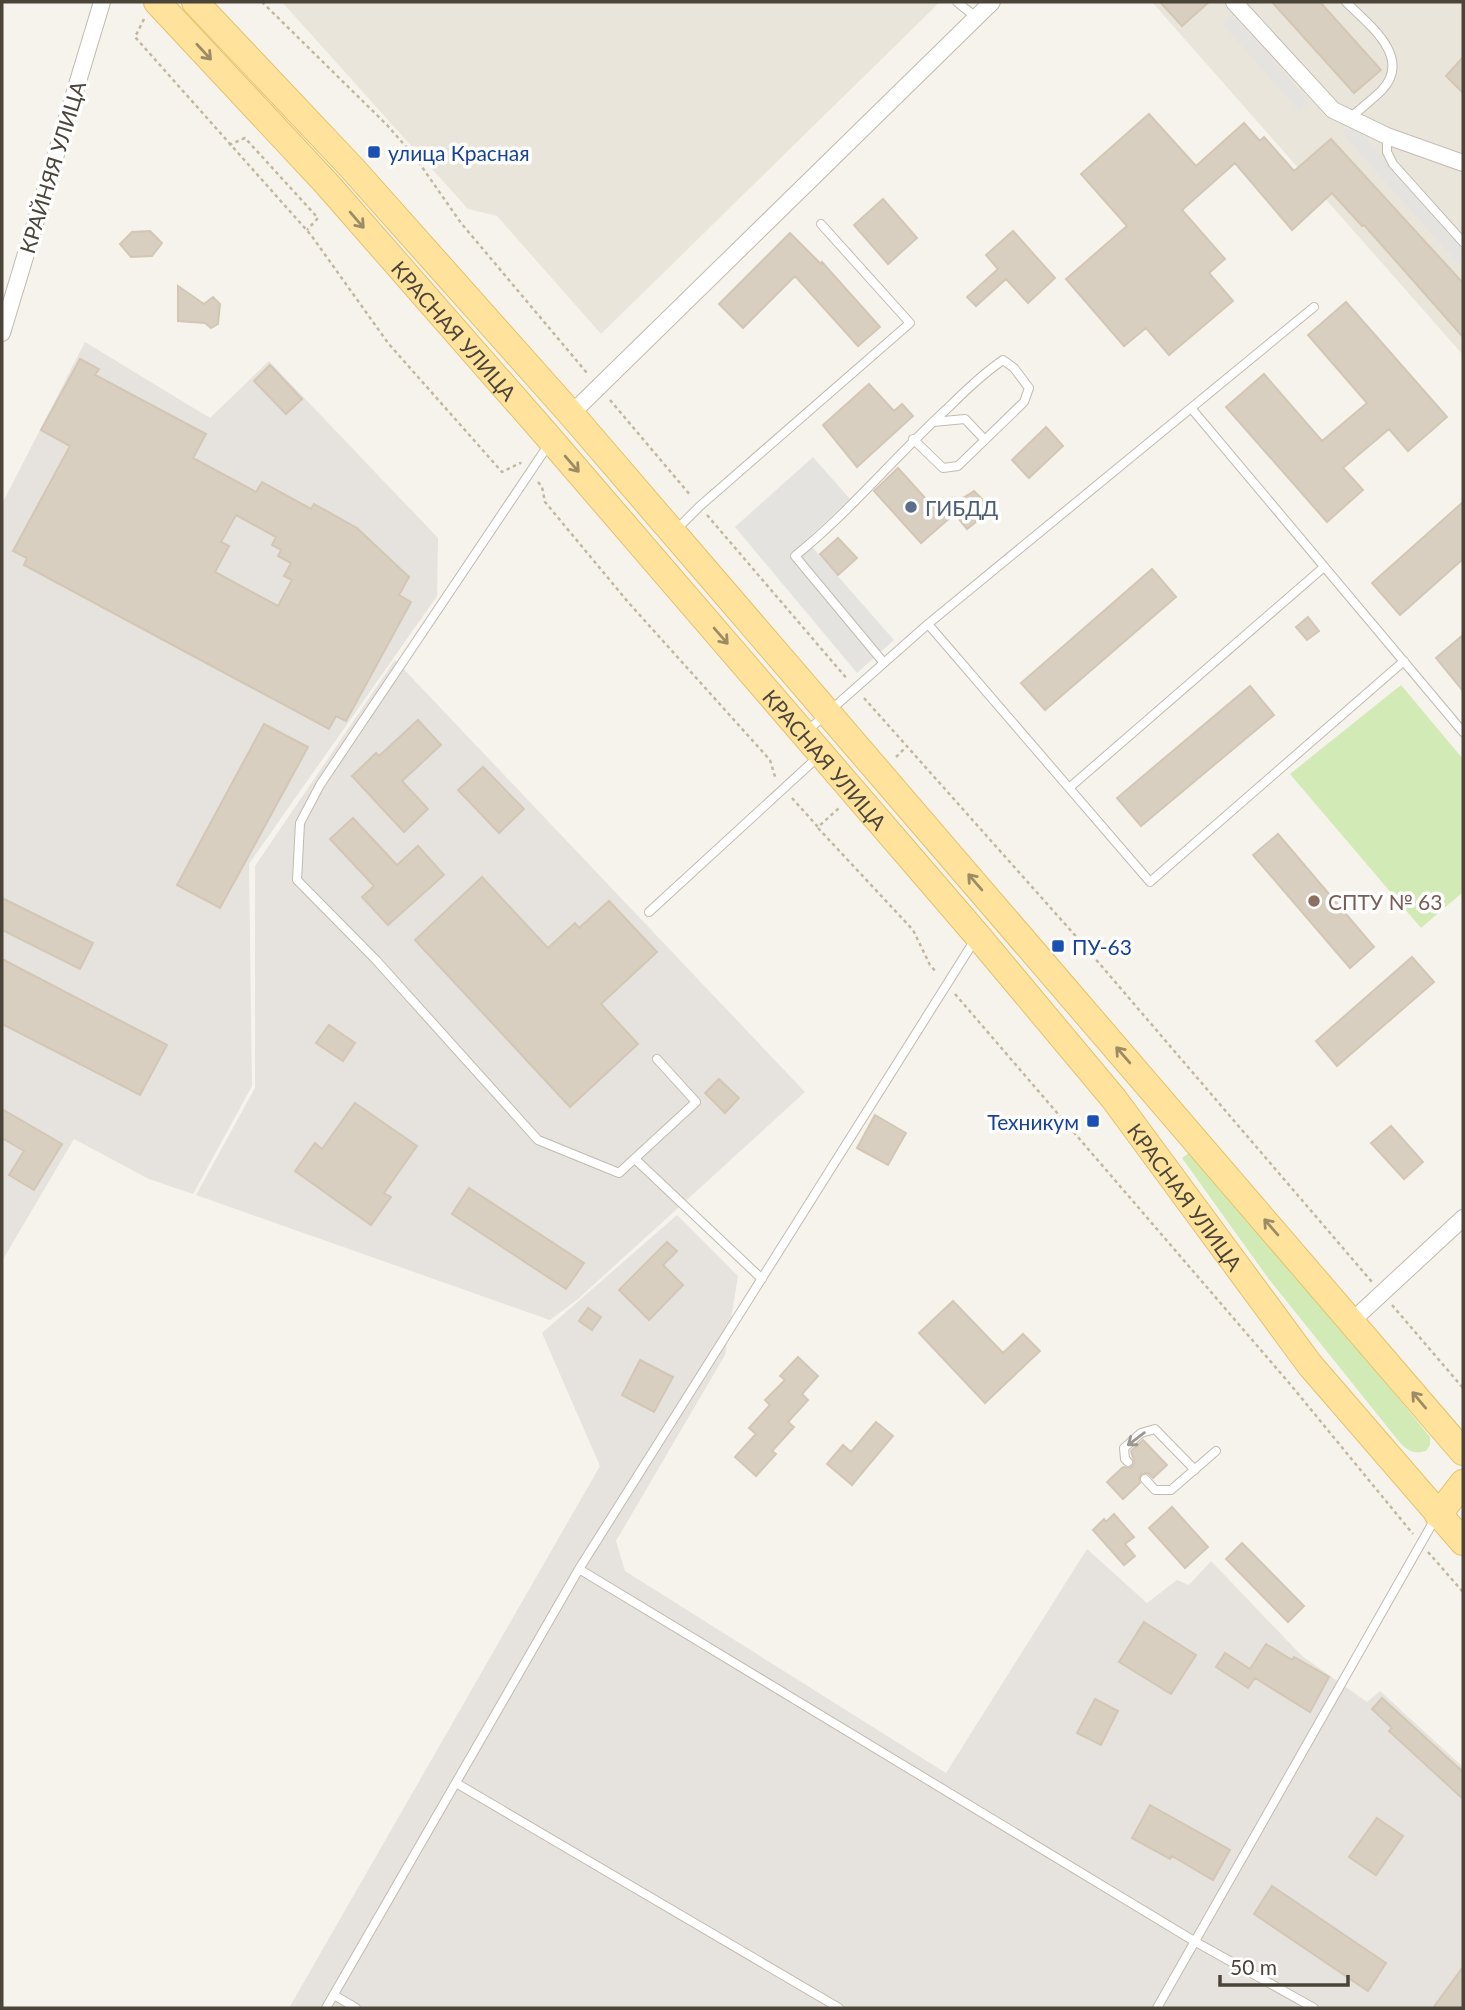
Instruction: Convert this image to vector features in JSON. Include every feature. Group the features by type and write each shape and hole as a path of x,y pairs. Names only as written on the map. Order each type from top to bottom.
{"main road":[{"name":"КРАСНАЯ УЛИЦА","path":"195,2 352,168 571,414 1463,1452"},
{"name":"КРАСНАЯ УЛИЦА","path":"153,7 327,184 856,793 1114,1099 1310,1365 1463,1542"},
{"path":"1438,1515 1463,1483"}],"street":[{"name":"КРАЙНЯЯ УЛИЦА","path":"2,333 102,2"},
{"path":"571,414 992,2"},
{"path":"1234,2 1333,110 1387,136 1463,163"},
{"path":"1352,1321 1463,1218"}],"lane":[{"path":"957,2 976,17"},
{"path":"1346,2 1383,40 1390,51 1393,64 1390,78 1383,89 1349,119"},
{"path":"1387,136 1387,152 1393,163 1463,242"},
{"path":"672,533 699,506 910,323 821,224"},
{"path":"649,912 783,789 813,743 826,713 928,624 1314,307"},
{"path":"884,663 795,556 853,502 914,439 988,370 1003,360 1014,368 1029,388 1024,402 958,466 943,468 914,439"},
{"path":"1191,408 1463,732"},
{"path":"933,422 965,419 985,440"},
{"path":"551,440 320,785 300,823 297,880 376,960 538,1140 619,1174 696,1102 657,1059"},
{"path":"1069,788 1324,567"},
{"path":"928,624 1150,882 1404,661"},
{"path":"326,2008 579,1569 977,935"},
{"path":"635,1159 762,1279"},
{"path":"1128,1462 1124,1448 1141,1433 1155,1429 1195,1470"},
{"path":"1145,1479 1155,1490 1171,1490 1216,1451"},
{"path":"1157,2008 1438,1515"},
{"path":"579,1569 1194,1941 1314,2008"},
{"path":"456,1783 839,2008"},
{"path":"334,1995 356,2008"}],"path":[{"path":"153,7 135,37 307,230 388,343 502,472 520,463 530,472 542,487 545,502 628,602 770,760 776,780 783,789 913,930 930,965 1290,1384 1463,1592"},
{"path":"229,145 245,138 318,218 307,230"},
{"path":"878,773 907,746"},
{"path":"818,827 856,793"}],"shaded area":[{"path":"282,2 940,2 601,334 497,216 468,209"},
{"path":"1152,2 1463,2 1463,355"},
{"path":"1233,15 1310,102 1299,111 1222,24"},
{"path":"1353,123 1463,247 1463,269 1342,133"},
{"path":"85,342 210,418 269,361 438,538 437,596 249,864 252,1086 193,1194 149,1179 74,1139 2,1261 2,504"},
{"path":"813,457 850,499 806,540 894,640 857,673 735,527"},
{"path":"395,660 805,1092 578,1299 550,1320 196,1195 255,1088 255,866"},
{"path":"677,1215 738,1276 725,1355 616,1541 625,1571 946,1773 1087,1549 1147,1603 1177,1580 1189,1585 1211,1561 1302,1656 1367,1702 1380,1691 1463,1767 1463,2008 289,2008 600,1466 542,1333"}],"green space":[{"path":"1401,685 1463,759 1463,892 1421,928 1290,774"},
{"path":"1190,1152 1314,1295 1430,1437 1430,1445 1426,1451 1412,1452 1401,1444 1268,1278 1182,1158"}],"building":[{"path":"1160,2 1209,2 1182,26"},
{"path":"1272,2 1320,2 1381,70 1354,93"},
{"path":"1463,57 1463,93 1446,76"},
{"path":"1149,114 1196,166 1244,123 1260,141 1264,137 1294,171 1331,139 1463,283 1463,337 1364,225 1362,226 1332,193 1292,230 1235,163 1182,210 1225,259 1209,273 1233,301 1169,355 1146,328 1124,346 1066,279 1127,226 1081,174"},
{"path":"883,199 917,238 888,264 854,225"},
{"path":"150,231 162,243 152,256 131,257 120,244 132,232"},
{"path":"1013,231 1055,278 1028,303 1006,279 976,306 967,297 998,269 986,255"},
{"path":"790,233 821,264 822,262 880,327 858,346 795,276 743,328 719,304"},
{"path":"178,286 204,304 213,297 220,304 218,324 211,328 205,323 178,321"},
{"path":"1346,302 1447,417 1408,451 1389,429 1343,468 1363,490 1327,522 1226,407 1264,374 1322,441 1367,403 1308,335"},
{"path":"80,359 99,369 95,375 206,434 193,458 256,492 262,482 311,509 314,504 357,528 409,577 399,595 411,602 346,721 336,716 329,729 24,565 27,558 13,551 70,446 41,430","holes":["236,515 276,537 272,545 281,550 278,556 291,563 284,576 292,580 278,606 215,572 229,546 221,542"]},
{"path":"270,365 302,399 286,414 254,381"},
{"path":"869,384 894,411 902,404 913,416 857,467 823,425"},
{"path":"1046,427 1063,446 1029,478 1012,460"},
{"name":"ГИБДД","path":"898,468 936,510 941,505 952,516 921,543 874,491"},
{"path":"974,491 992,509 967,529 949,507"},
{"path":"1463,502 1463,559 1400,615 1372,583"},
{"path":"838,538 857,558 838,575 820,554"},
{"path":"1152,569 1176,597 1045,710 1021,683"},
{"path":"1308,617 1319,631 1307,640 1296,627"},
{"path":"1463,635 1463,691 1436,658"},
{"path":"1250,686 1274,715 1141,826 1117,798"},
{"path":"418,720 441,745 402,781 428,809 404,832 352,776 376,753 379,756"},
{"path":"264,724 308,747 220,908 177,885"},
{"path":"483,767 524,809 499,833 458,790"},
{"path":"353,818 397,865 418,846 444,875 388,925 362,897 374,886 330,839"},
{"name":"СПТУ № 63","path":"1278,834 1374,947 1350,968 1253,855"},
{"path":"482,877 548,948 575,923 579,928 609,901 657,952 601,1004 638,1044 570,1107 415,940"},
{"path":"2,898 93,943 80,969 2,930"},
{"path":"1412,957 1434,982 1337,1066 1316,1041"},
{"path":"2,959 167,1045 140,1095 2,1024"},
{"path":"329,1025 355,1043 343,1061 316,1043"},
{"path":"719,1079 739,1098 725,1113 705,1093"},
{"path":"355,1103 417,1146 384,1193 391,1197 371,1225 295,1171 315,1143 322,1149"},
{"path":"2,1109 62,1144 34,1190 9,1175 24,1151 2,1138"},
{"path":"875,1115 906,1133 888,1165 857,1148"},
{"path":"1391,1126 1423,1162 1404,1179 1371,1143"},
{"path":"469,1188 584,1263 566,1289 452,1214"},
{"path":"667,1242 677,1251 663,1265 683,1285 649,1320 619,1290"},
{"path":"953,1301 1003,1353 1023,1334 1040,1351 985,1403 919,1333"},
{"path":"588,1308 601,1317 592,1330 579,1321"},
{"path":"798,1357 818,1376 802,1394 808,1400 788,1422 794,1427 772,1451 776,1454 756,1476 735,1457 756,1434 749,1428 770,1405 765,1400 785,1380 780,1376"},
{"path":"640,1360 673,1377 654,1412 622,1395"},
{"path":"876,1422 893,1436 852,1485 827,1464 843,1445 851,1452"},
{"path":"1143,1440 1167,1465 1153,1478 1148,1473 1141,1474 1140,1483 1123,1499 1107,1482 1123,1467 1133,1466 1131,1451"},
{"path":"1172,1507 1208,1547 1185,1568 1149,1528"},
{"path":"1114,1514 1134,1537 1125,1544 1135,1556 1124,1565 1093,1530"},
{"path":"1242,1543 1304,1606 1288,1622 1226,1559"},
{"path":"1144,1622 1196,1655 1171,1694 1119,1662"},
{"path":"1266,1644 1292,1660 1294,1657 1329,1677 1310,1712 1255,1678 1248,1688 1216,1667 1225,1653 1250,1669"},
{"path":"1382,1698 1463,1772 1463,1799 1389,1731 1392,1728 1372,1709"},
{"path":"1095,1699 1118,1711 1101,1745 1077,1733"},
{"path":"1150,1805 1230,1850 1213,1880 1172,1856 1170,1859 1132,1838"},
{"path":"1377,1818 1403,1836 1376,1875 1349,1857"},
{"path":"1272,1886 1386,1963 1368,1991 1254,1914"},
{"path":"1463,1967 1463,2008 1433,2008"}],"place":[{"name":"улица Красная","path":"374,152"},
{"name":"ГИБДД","path":"911,507"},
{"name":"СПТУ № 63","path":"1314,901"},
{"name":"ПУ-63","path":"1058,946"},
{"name":"Техникум","path":"1093,1121"}]}
